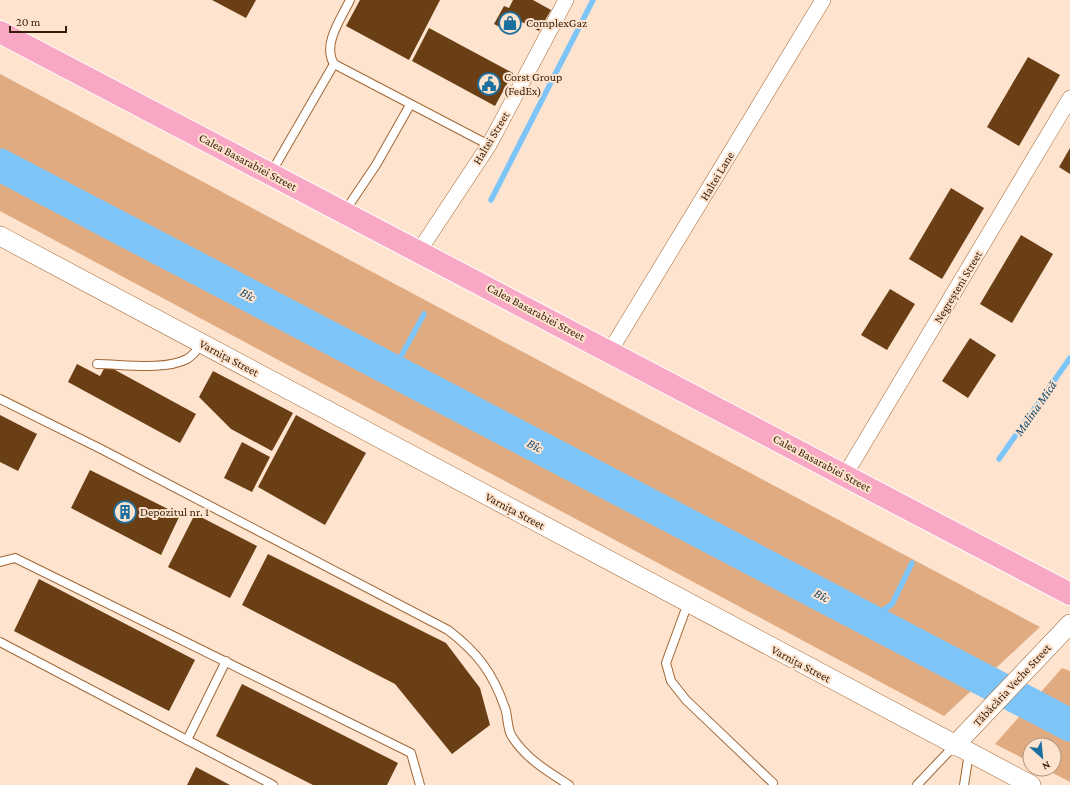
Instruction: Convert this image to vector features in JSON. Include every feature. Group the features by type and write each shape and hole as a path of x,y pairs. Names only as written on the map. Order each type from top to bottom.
{"main road":[{"name":"Calea Basarabiei Street","path":"0,32 419,250 1070,594"}],"street":[{"name":"Haltei Street","path":"419,250 489,146 566,0"},
{"name":"Haltei Lane","path":"610,351 823,0"},
{"name":"Negreșteni Street","path":"845,475 1070,98"},
{"name":"Varnița Street","path":"0,236 688,603 963,744 1031,785"},
{"name":"Tăbăcăria Veche Street","path":"963,744 1037,658 1070,624"}],"lane":[{"path":"350,0 329,45 330,56 334,64 489,146"},
{"path":"271,173 334,64"},
{"path":"344,212 376,165 410,105"},
{"path":"97,364 158,365 175,363 188,359 202,344"},
{"path":"0,399 101,449 448,630 469,646 485,666 497,686 506,709 511,734 523,750 537,765 569,785"},
{"path":"0,562 15,558 411,753 420,785"},
{"path":"688,603 666,663 671,681 686,700 773,783"},
{"path":"0,642 273,785"},
{"path":"188,740 226,661"},
{"path":"917,785 963,744"},
{"path":"963,744 964,785"}],"shaded area":[{"path":"0,74 1040,627 944,716 0,211"},
{"path":"1062,668 1070,671 1070,782 1060,777 1062,777 1062,737 1022,737 1022,758 995,744"}],"building":[{"path":"212,0 256,0 246,18"},
{"path":"360,0 440,0 409,60 346,26"},
{"path":"513,0 533,0 551,10 539,31 520,21 513,34 494,24 504,6 509,8"},
{"path":"429,28 513,73 495,106 412,61"},
{"path":"1028,57 1060,75 1019,146 987,127"},
{"path":"1070,148 1070,174 1059,167"},
{"path":"951,188 984,208 942,279 909,259"},
{"path":"1021,235 1053,254 1012,323 980,304"},
{"path":"890,289 915,304 887,350 861,335"},
{"path":"970,338 996,355 968,398 942,381"},
{"path":"77,364 100,376 106,365 196,414 180,443 68,382"},
{"path":"213,371 293,413 272,451 231,429 199,397"},
{"path":"0,415 37,434 18,471 0,462"},
{"path":"296,415 366,453 325,525 258,487"},
{"path":"242,442 270,457 252,492 224,478"},
{"name":"Depozitul nr. 1","path":"90,470 180,515 161,555 71,508"},
{"path":"195,514 257,546 230,598 168,567"},
{"path":"268,554 446,643 480,688 490,725 452,754 395,684 242,605"},
{"path":"39,579 195,660 169,711 14,631"},
{"path":"242,684 398,763 387,785 313,785 216,736"},
{"path":"196,767 230,785 187,785"}],"waterway":[{"path":"491,200 593,0"},
{"name":"Bîc","path":"0,165 1070,725"},
{"path":"393,371 424,314"},
{"name":"Malina Mică","path":"999,459 1070,358"},
{"name":"Malina Mică","path":"870,620 892,604 912,563"}],"place":[{"name":"ComplexGaz","path":"510,23"},
{"name":"Corst Group (FedEx)","path":"489,84"},
{"name":"Depozitul nr. 1","path":"125,512"}]}
